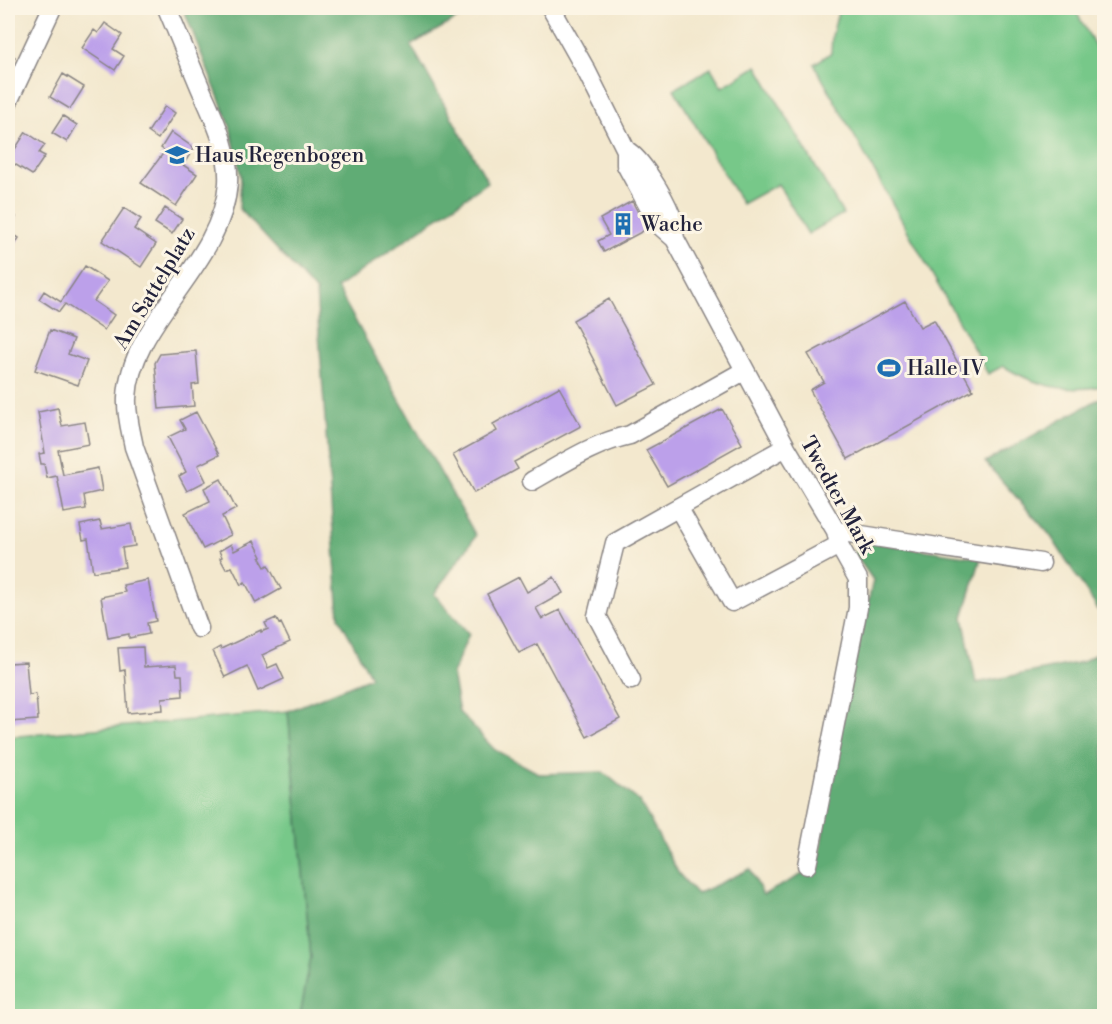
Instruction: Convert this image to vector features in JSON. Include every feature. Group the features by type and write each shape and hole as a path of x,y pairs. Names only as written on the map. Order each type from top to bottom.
{"street":[{"path":"8,102 52,8"},
{"name":"Am Sattelplatz","path":"167,8 217,128 226,155 228,181 225,205 216,229 198,261 141,346 131,372 127,397 128,417 134,447 200,628"},
{"name":"Twedter Mark","path":"551,8 587,72 626,150 626,165 658,224 675,239 744,371 838,538 858,579 858,608 807,865"},
{"path":"532,481 611,439 630,435 744,371"},
{"path":"631,680 597,616 615,543 786,447"},
{"path":"679,508 732,602 838,538 1041,563"}],"green space":[{"path":"183,8 476,8 411,45 488,182 337,288 476,536 434,594 469,634 452,674 459,712 495,750 540,774 603,772 640,802 679,874 697,894 750,869 763,895 818,866 833,763 873,580 855,554 857,540 981,558 963,617 976,683 1082,662 1104,649 1104,1016 300,1016 311,957 288,711 371,677 339,617 316,292 239,208 241,176 230,126"},
{"path":"839,8 1074,8 1104,62 1104,386 1077,389 1052,386 1028,379 1003,366 988,374 814,64 831,53 832,36"},
{"path":"757,66 843,214 808,234 778,184 742,204 674,89 711,68 722,87"},
{"path":"1104,396 1104,619 1050,535 985,462"},
{"path":"288,711 311,958 300,1016 8,1016 8,737"}],"building":[{"path":"105,23 122,35 113,49 124,56 115,70 82,48 94,30 98,33"},
{"path":"8,53 15,57 10,66 8,65"},
{"path":"63,74 84,87 70,109 50,97"},
{"path":"165,106 175,113 158,139 148,132"},
{"path":"63,116 77,125 67,142 52,133"},
{"path":"26,132 45,145 39,153 45,156 32,175 8,160"},
{"path":"171,132 194,148 183,165 197,174 176,206 141,183 165,151 161,148"},
{"name":"Wache","path":"632,201 647,229 604,252 598,241 609,235 600,219"},
{"path":"124,208 141,219 134,229 156,244 141,267 102,241"},
{"path":"165,208 182,219 172,234 155,223"},
{"path":"8,212 16,217 8,229"},
{"path":"8,231 19,238 13,248 8,244"},
{"path":"85,266 108,281 94,301 114,315 104,330 65,304 59,312 39,299 44,291 61,302"},
{"path":"609,299 656,385 617,405 573,320"},
{"name":"Halle IV","path":"905,301 920,327 934,320 973,390 848,459 810,390 824,382 808,354"},
{"path":"50,330 74,339 68,354 87,361 78,385 35,370"},
{"path":"196,351 199,384 192,385 194,406 159,409 155,363 160,354"},
{"path":"559,387 581,426 514,462 518,469 474,493 453,455 497,431 493,424"},
{"path":"58,408 62,426 85,422 89,444 58,450 63,475 98,468 102,491 84,495 86,509 64,513 57,476 47,478 39,454 45,453 38,412"},
{"path":"722,409 742,444 667,486 646,450"},
{"path":"196,412 219,455 198,465 206,481 187,491 179,476 186,472 168,437 185,429 180,420"},
{"path":"221,479 236,509 222,516 231,535 203,549 185,513 210,501 204,488"},
{"path":"100,521 102,529 131,524 135,546 122,548 125,567 93,572 88,539 83,540 80,525"},
{"path":"254,541 265,567 268,565 281,589 256,603 245,582 241,585 232,567 226,569 219,551 231,544 234,551"},
{"path":"519,577 527,592 554,577 563,593 536,608 542,619 560,610 620,719 587,737 537,644 519,653 487,594"},
{"path":"148,580 156,621 147,623 149,634 129,638 129,634 108,638 101,597 125,592 123,585"},
{"path":"276,618 290,642 262,655 268,668 277,664 284,679 258,691 247,666 225,677 213,651 268,629 265,623"},
{"path":"143,647 144,667 176,665 177,675 182,675 183,696 162,698 163,710 128,713 125,670 120,671 118,648"},
{"path":"26,662 29,695 36,694 38,720 8,722 8,663"}],"place":[{"name":"Haus Regenbogen","path":"177,155"},
{"name":"Wache","path":"623,224"},
{"name":"Halle IV","path":"889,368"}]}
